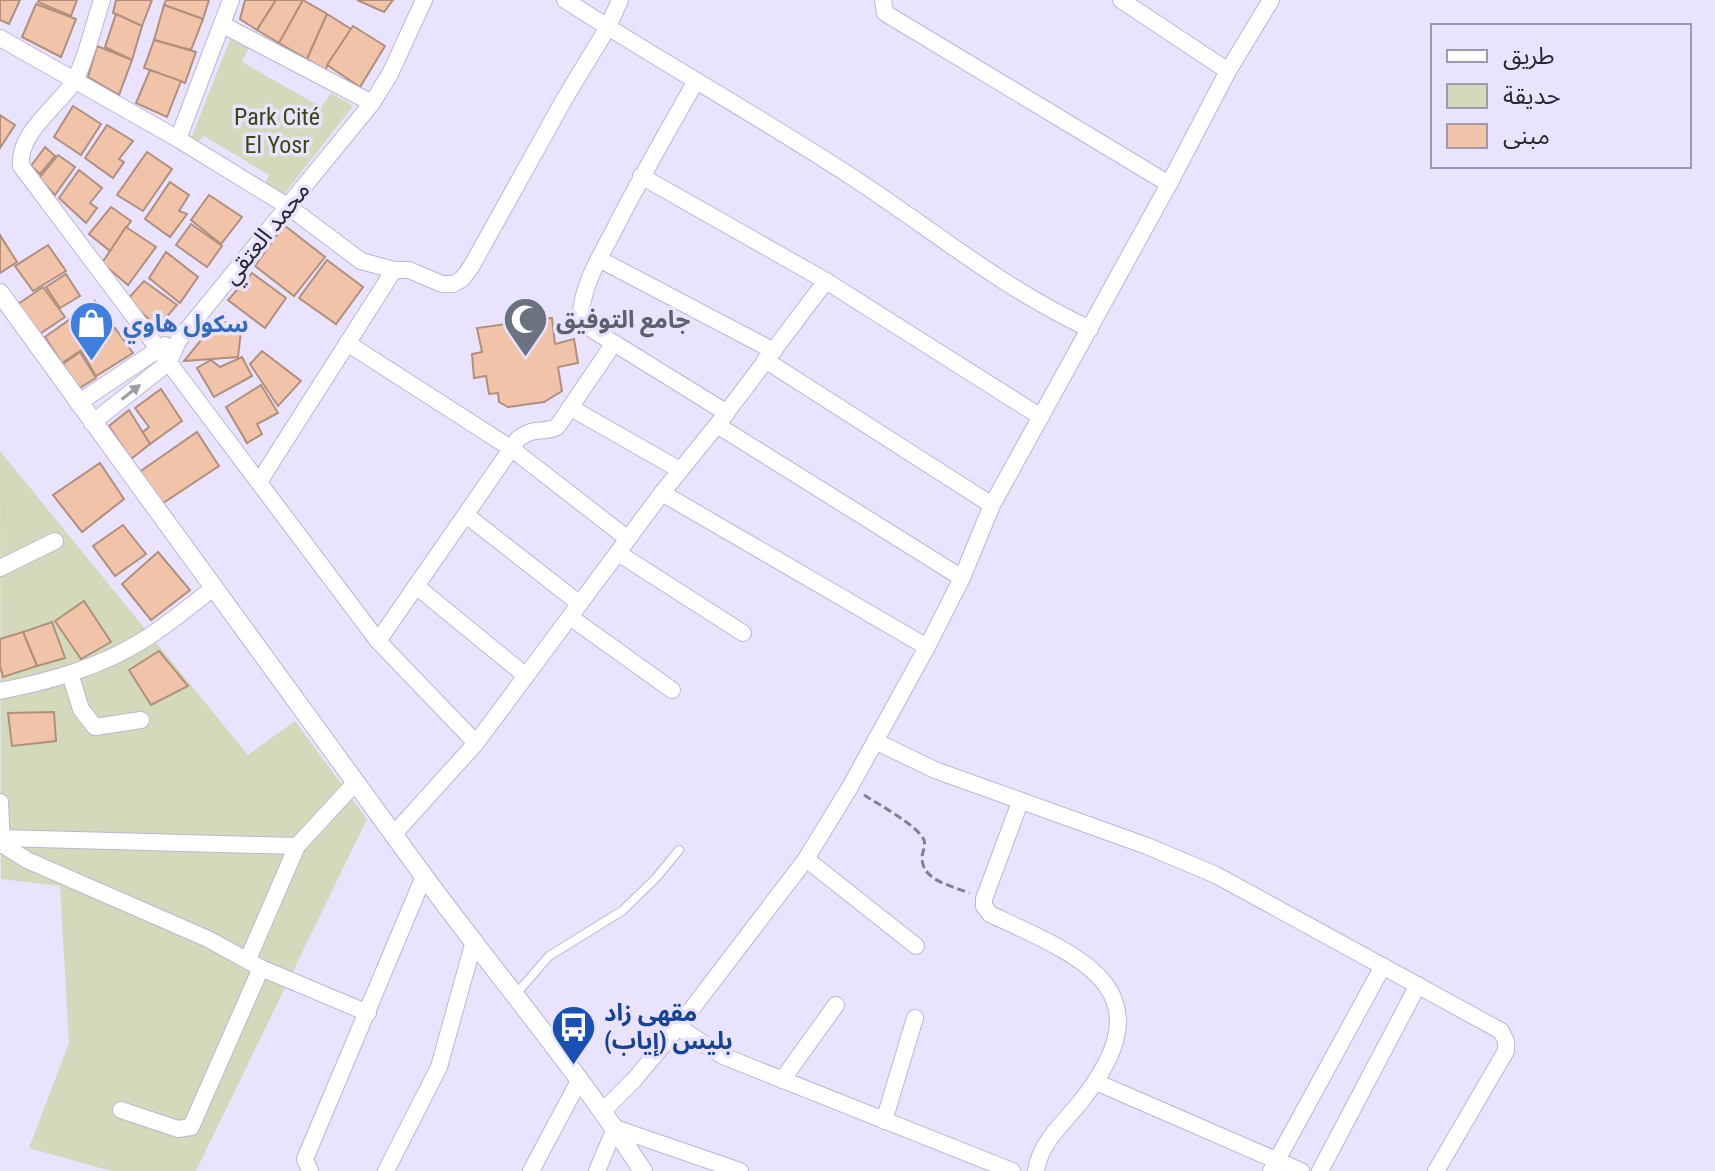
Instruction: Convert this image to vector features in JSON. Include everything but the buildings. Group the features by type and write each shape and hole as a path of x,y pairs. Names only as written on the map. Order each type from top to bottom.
{"street":[{"path":"102,0 74,81 28,139 20,156 26,176 378,641 476,743"},
{"path":"178,139 231,0"},
{"name":"محمد العتقي","path":"92,423 169,362 178,341 372,103 403,48 424,0"},
{"path":"565,0 793,139 996,277 1054,313 1090,329"},
{"path":"0,38 178,139 289,207 361,261 394,270 409,270 442,284 453,284 462,279 471,267 608,27 620,0"},
{"path":"883,0 885,13 1169,184"},
{"path":"1121,0 1228,71"},
{"path":"603,1111 634,1080 678,1027 806,859 850,787 877,742 962,578 992,505 1228,71 1271,0"},
{"path":"223,25 372,103"},
{"path":"696,81 641,176 599,259 583,300 581,315 588,327 962,578"},
{"path":"641,176 826,281 1041,417"},
{"path":"599,259 770,356 992,505"},
{"path":"259,482 394,270"},
{"path":"394,834 476,743 662,493 826,281"},
{"path":"0,293 424,876 580,1079 643,1171"},
{"path":"78,403 158,348 178,341"},
{"path":"347,343 512,449 623,546 743,633"},
{"path":"378,641 512,449 528,432 557,427 614,343"},
{"path":"571,408 680,470"},
{"path":"662,493 927,647"},
{"path":"466,515 672,690"},
{"path":"0,568 55,541"},
{"path":"416,586 526,676"},
{"path":"0,691 70,674 125,651 215,587"},
{"path":"70,674 84,716 95,727 141,720"},
{"path":"877,742 935,770 1147,846 1216,875 1501,1031 1506,1041 1506,1051 1436,1171"},
{"path":"121,1110 178,1129 191,1127 297,846 356,782"},
{"path":"0,802 1,842"},
{"path":"1020,802 984,906 990,914 1059,946 1082,961 1112,993 1119,1013 1118,1029 1096,1082 1047,1141 1038,1155 1036,1171"},
{"path":"1,842 297,846"},
{"path":"1,842 27,860 368,1013"},
{"path":"806,859 916,946"},
{"path":"310,1171 305,1159 424,876"},
{"path":"386,1171 439,1067 474,941"},
{"path":"1274,1166 1383,966"},
{"path":"1320,1171 1418,985"},
{"path":"782,1080 836,1005"},
{"path":"884,1121 915,1018"},
{"path":"678,1027 723,1056 1012,1171"},
{"path":"531,1171 580,1079"},
{"path":"1096,1082 1274,1166 1301,1171"},
{"path":"597,1171 615,1128"},
{"path":"615,1128 740,1171"}],"lane":[{"path":"515,994 549,956 622,911 679,850"}],"path":[{"path":"850,787 920,834 925,845 923,864 929,876 984,899"}],"green space":[{"name":"Park Cité El Yosr","path":"231,37 250,46 242,62 321,107 331,93 353,106 285,193 264,187 269,175 204,136 194,146 190,141"},
{"path":"0,451 248,755 295,721 367,819 196,1171 111,1171 29,1148 69,1043 60,886 1,879"}],"place":[{"name":"جامع التوفيق","path":"525,359"},
{"name":"سكول هاوي","path":"92,363"},
{"name":"مقهى زاد بليس (إياب)","path":"573,1066"}]}
